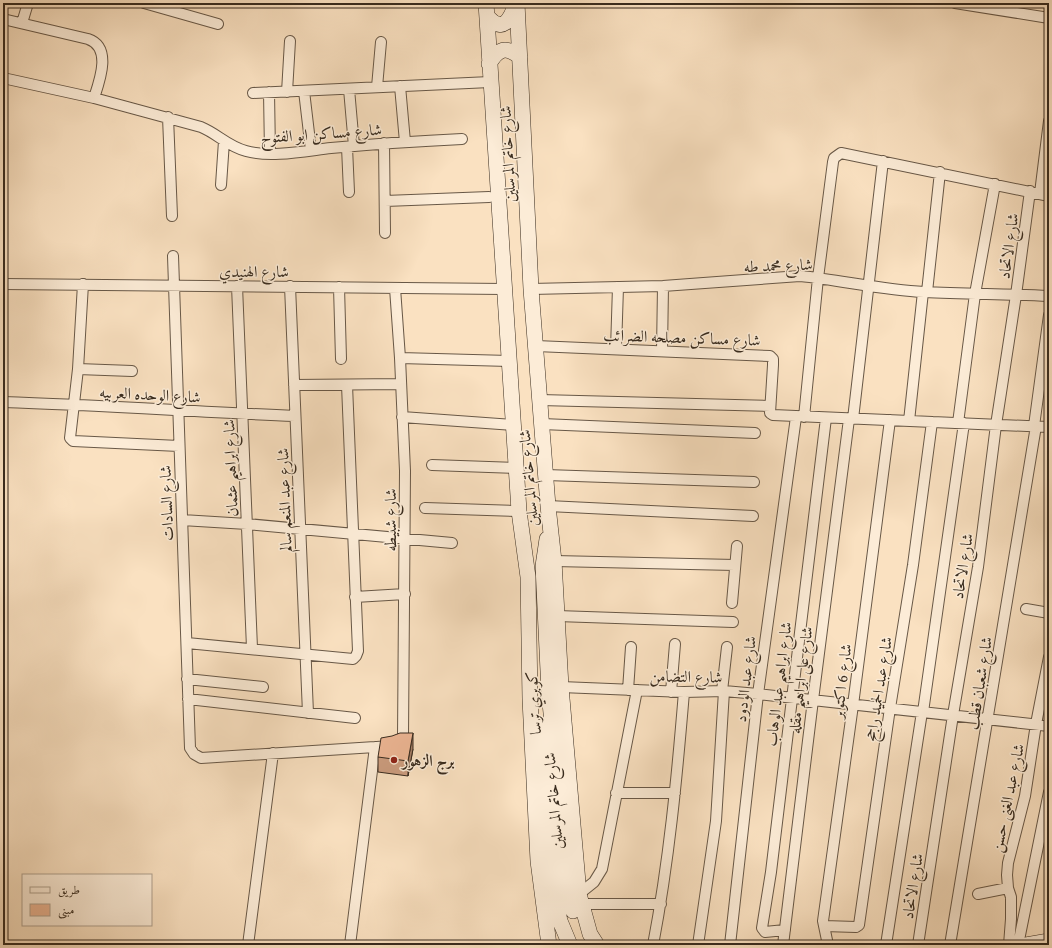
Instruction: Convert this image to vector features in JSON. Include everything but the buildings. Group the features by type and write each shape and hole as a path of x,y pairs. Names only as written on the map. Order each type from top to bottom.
{"main road":[{"path":"486,10 495,24 505,24 511,16 517,3"},
{"name":"شارع خاتم المرسلين","path":"517,3 531,289 548,506 554,560 573,909 597,945"},
{"name":"شارع خاتم المرسلين","path":"486,10 519,511 528,577 530,699 538,861 551,941"},
{"path":"489,64 493,56 500,51 509,50 520,57"},
{"name":"كوبري ترسا","path":"551,528 545,546 543,566 549,692 568,890 582,936 587,945"},
{"name":"كوبري ترسا","path":"528,577 556,902 573,909"},
{"name":"كوبري ترسا","path":"570,945 573,909"},
{"path":"1026,945 1049,941"}],"street":[{"path":"22,24 28,3"},
{"path":"144,3 218,24"},
{"path":"955,3 1049,18"},
{"path":"3,19 96,42 102,54 102,67 94,98"},
{"path":"286,92 290,41"},
{"path":"377,87 381,42"},
{"name":"شارع مساكن ابو الفتوح","path":"3,78 94,98 168,117 208,130 230,146 246,152 270,154 405,142 462,139"},
{"path":"253,93 490,82"},
{"path":"400,86 405,142"},
{"path":"349,89 351,147 349,192"},
{"path":"304,91 311,150"},
{"path":"269,92 270,154"},
{"path":"168,117 172,216"},
{"name":"شارع الاتحاد","path":"918,945 953,715 978,567 996,425 1016,295 1040,193 1049,121"},
{"path":"221,185 224,141"},
{"path":"384,144 385,234"},
{"name":"شارع عبد الودود","path":"730,945 758,694 800,417 833,162 834,158 841,153 883,161"},
{"path":"883,161 1040,193"},
{"name":"شارع على ابراهيم مقله","path":"783,945 813,700 851,419 883,161"},
{"path":"909,421 940,172"},
{"path":"886,945 923,712 961,423 975,294 995,184"},
{"path":"385,201 488,197"},
{"name":"شارع السادات","path":"173,256 190,748 194,754 201,758 273,752"},
{"name":"شارع محمد طه","path":"531,289 662,286 800,276 868,286 925,292 1049,296"},
{"name":"شارع الهنيدي","path":"3,284 504,288"},
{"path":"83,284 78,369 70,438 73,442 179,446"},
{"name":"شارع ابراهيم عثمان","path":"237,286 252,648"},
{"name":"شارع عبد المنعم سالم","path":"290,286 308,713"},
{"path":"662,286 662,351"},
{"path":"339,287 341,359"},
{"path":"616,349 618,287"},
{"name":"شارع شبيطه","path":"375,747 398,743 404,734 405,471 395,288"},
{"name":"شارع شعبان قطب","path":"950,945 1035,426 1047,342 1049,315"},
{"name":"شارع مساكن مصلحه الضرائب","path":"536,346 770,356 773,359 770,409"},
{"path":"400,358 509,361"},
{"path":"78,369 132,371"},
{"path":"294,385 401,384"},
{"path":"187,643 305,653 353,659 356,656 358,651 347,385"},
{"path":"540,400 770,409 773,415 800,417 1049,426"},
{"name":"شارع الوحده العربيه","path":"3,402 74,404 178,411 295,416"},
{"path":"402,417 513,425"},
{"name":"شارع ابراهيم عبد الوهاب","path":"785,930 765,932 762,928 771,872 826,418"},
{"name":"شارع 6 اكتوبر","path":"828,945 823,921 890,420"},
{"name":"شارع عبد الحميد راجح","path":"824,926 859,925 890,708 914,565 932,422"},
{"path":"542,424 756,434"},
{"path":"432,465 516,468"},
{"path":"546,475 754,482"},
{"path":"548,506 753,516"},
{"path":"425,508 519,511"},
{"path":"182,520 247,524 452,543"},
{"path":"732,603 736,546"},
{"path":"554,560 735,565"},
{"path":"355,597 405,594"},
{"path":"1026,609 1049,613"},
{"path":"557,616 733,622"},
{"path":"671,692 675,644"},
{"path":"573,909 602,870 606,855 632,690 631,647"},
{"path":"698,945 716,821 726,647"},
{"name":"شارع عبد الغنى حسن","path":"1009,945 1011,897 1008,888 1008,863 1025,796 1036,724 1049,657"},
{"path":"187,679 263,687"},
{"name":"شارع التضامن","path":"561,687 671,692 723,691 1049,726"},
{"path":"653,945 661,904 675,793 684,692"},
{"path":"188,699 355,718"},
{"path":"248,945 273,752 375,747 350,945"},
{"path":"1018,945 1049,792"},
{"path":"616,793 675,793"},
{"path":"978,894 1008,888"},
{"path":"573,909 661,904"}],"place":[{"name":"برج الزهور","path":"394,760"}]}
